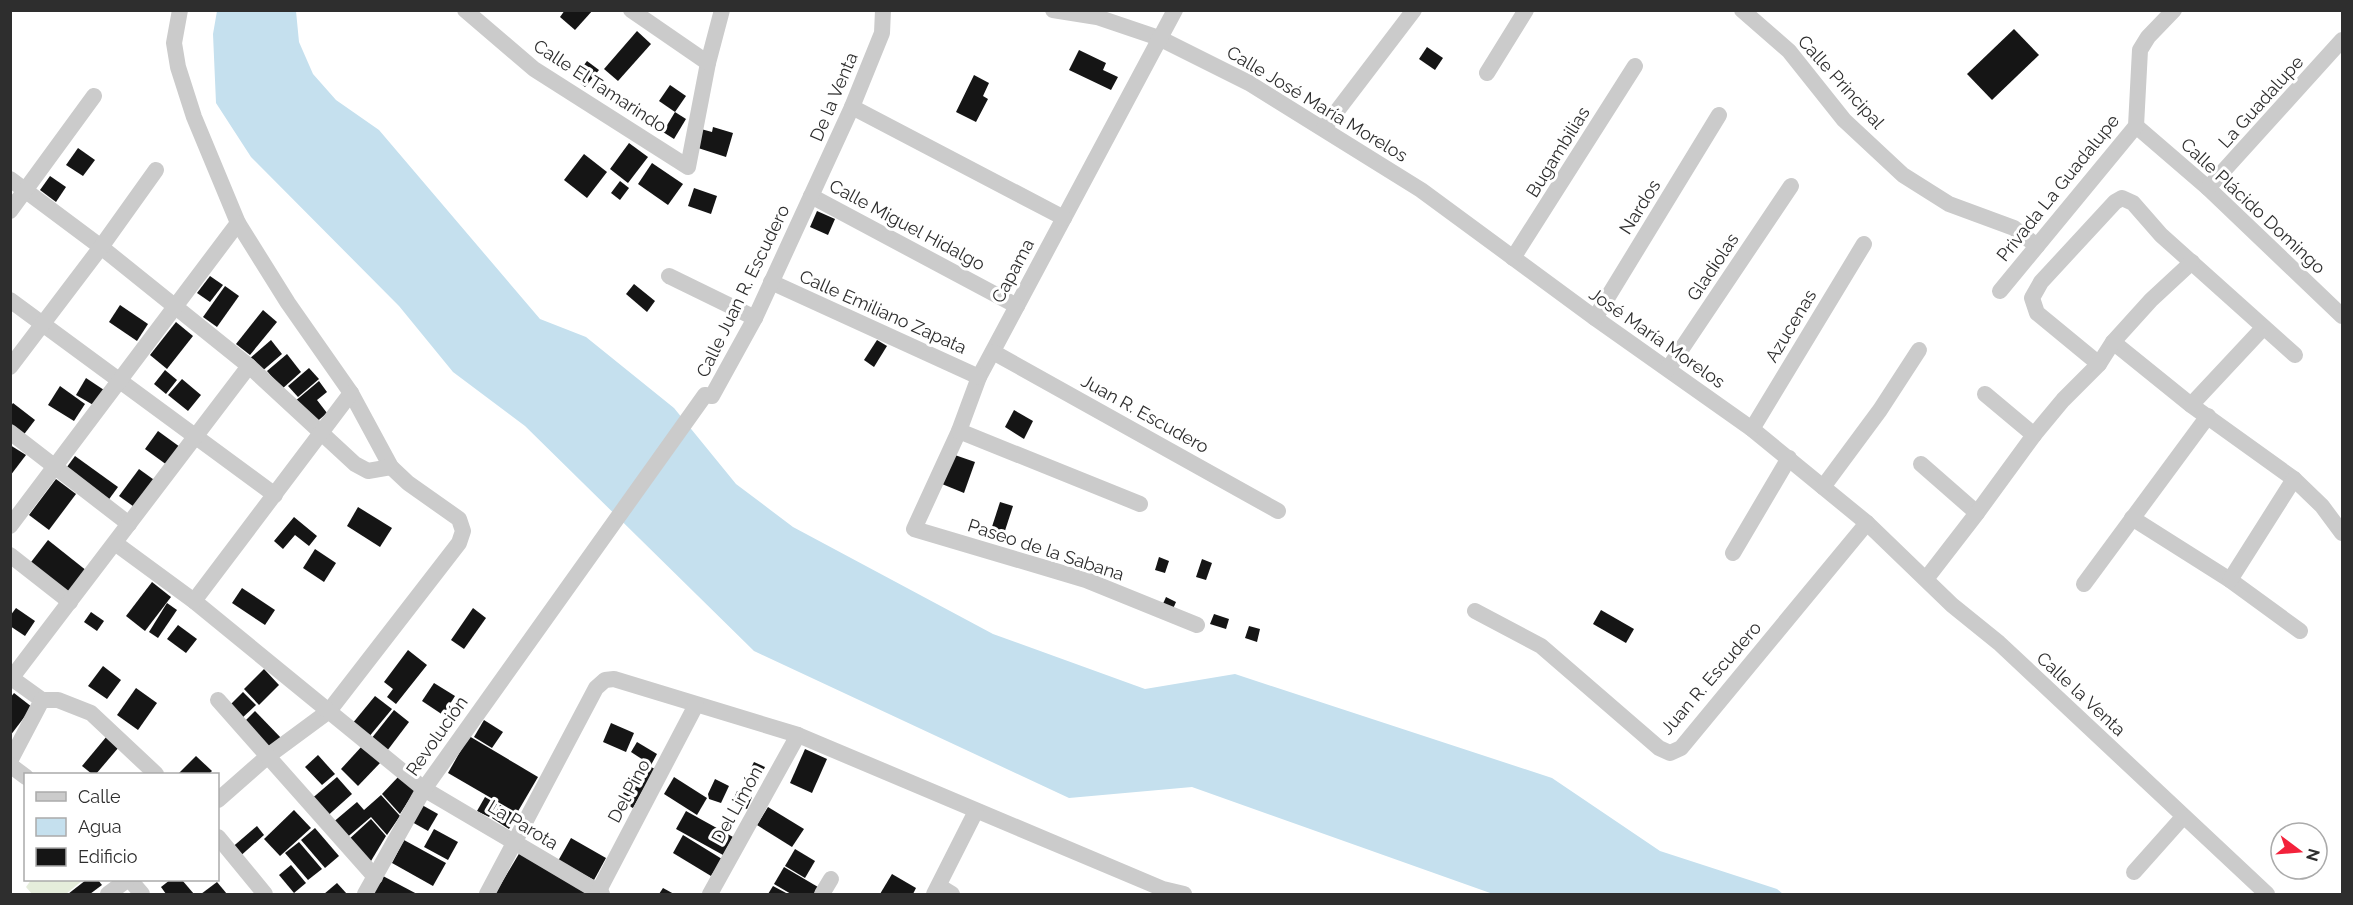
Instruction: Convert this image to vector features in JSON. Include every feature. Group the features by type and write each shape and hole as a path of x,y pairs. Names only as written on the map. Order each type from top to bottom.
{"street":[{"path":"180,10 174,43 178,67 194,117 238,223 288,303 351,393 391,467 408,483 459,519 463,531 459,543 329,711 268,756 219,799"},
{"name":"Calle El Tamarindo","path":"465,10 534,69 688,167 708,63"},
{"path":"631,10 708,63 722,10"},
{"name":"De la Venta","path":"811,196 852,107 882,33 883,10"},
{"name":"Calle José María Morelos","path":"1053,10 1097,17 1159,38 1249,83 1421,190"},
{"name":"Capama","path":"914,529 959,431 979,377 1175,10"},
{"path":"1324,128 1414,10"},
{"path":"1487,73 1526,10"},
{"name":"Calle Principal","path":"1742,10 1789,51 1844,120 1903,175 1949,204 2014,228 2037,246"},
{"name":"Privada La Guadalupe","path":"2000,291 2136,126 2140,50 2148,37 2174,10"},
{"name":"La Guadalupe","path":"2208,188 2343,40"},
{"name":"Bugambilias","path":"1513,258 1635,66"},
{"path":"10,211 94,96"},
{"path":"852,107 1064,218"},
{"name":"Nardos","path":"1595,318 1719,115"},
{"name":"Calle Plácido Domingo","path":"2136,126 2208,188 2343,316"},
{"path":"10,367 156,170"},
{"path":"10,179 101,247 249,366 355,464 368,471 391,467"},
{"name":"Gladiolas","path":"1668,369 1791,186"},
{"name":"José María Morelos","path":"1421,190 1595,318 1752,429 1867,523"},
{"name":"Calle Juan R. Escudero","path":"705,395 712,396 755,318 811,196"},
{"name":"Calle Miguel Hidalgo","path":"811,196 1017,306"},
{"path":"2099,364 2037,313 2032,298 2041,282 2115,202 2122,198 2133,203 2161,235 2295,355"},
{"path":"10,526 238,223"},
{"name":"Azucenas","path":"1752,429 1864,244"},
{"path":"1926,579 2063,400 2099,364 2113,342 2151,300 2192,262"},
{"path":"669,276 755,318"},
{"name":"Calle Emiliano Zapata","path":"771,282 979,377"},
{"path":"10,300 274,495"},
{"path":"2191,405 2264,328"},
{"path":"2113,342 2191,405 2294,479 2322,506 2343,533"},
{"path":"1823,487 1880,410 1919,350"},
{"name":"Juan R. Escudero","path":"993,352 1278,511"},
{"path":"155,773 91,713 58,700 42,700 11,679 249,366"},
{"path":"194,602 351,393"},
{"path":"1985,394 2034,435"},
{"name":"Revolución","path":"365,894 424,789 705,395"},
{"path":"2084,584 2208,416"},
{"path":"959,431 1140,504"},
{"path":"10,432 129,524"},
{"path":"1733,553 1789,458"},
{"path":"1921,464 1977,513"},
{"path":"2230,580 2294,479"},
{"path":"2132,518 2230,580 2300,631"},
{"name":"Juan R. Escudero","path":"1475,611 1541,646 1659,748 1670,753 1681,748 1867,523"},
{"name":"Calle la Venta","path":"1867,523 1952,605 1999,643 2267,894"},
{"name":"Paseo de la Sabana","path":"914,529 1086,580 1197,625"},
{"name":"La Parota","path":"115,543 194,602 424,789 516,842 599,894"},
{"path":"10,555 70,602"},
{"path":"487,894 596,688 605,680 614,679 798,735 1162,892 1184,894"},
{"path":"24,775 10,763 42,700"},
{"path":"218,700 375,877"},
{"name":"Del Pino","path":"599,894 696,705"},
{"name":"Del Limón","path":"710,894 798,735"},
{"path":"942,892 976,811"},
{"path":"2134,872 2183,817"},
{"path":"219,838 266,894"},
{"path":"822,894 831,879"},
{"path":"108,894 126,881"},
{"path":"131,881 142,894"}],"green space":[{"path":"30,881 82,881 66,894 32,894 26,887"}],"water":[{"path":"217,11 296,11 299,42 313,74 336,100 379,130 540,319 586,337 674,408 736,484 793,527 993,634 1145,689 1235,674 1552,778 1660,851 1777,889 1783,894 1493,894 1192,787 1069,798 754,651 525,426 453,372 399,306 251,157 216,103 213,34"}],"building":[{"path":"565,10 593,10 575,30 560,17"},
{"path":"2014,29 2039,55 1992,100 1967,74"},
{"path":"637,31 651,44 618,81 604,69"},
{"path":"1427,47 1443,58 1435,70 1419,59"},
{"path":"1079,50 1106,63 1103,70 1118,77 1111,90 1069,70"},
{"path":"587,61 599,70 585,87 574,78"},
{"path":"974,75 989,83 983,96 988,99 976,122 956,112"},
{"path":"670,85 686,96 675,112 659,101"},
{"path":"675,112 686,119 674,139 663,132"},
{"path":"713,127 733,133 726,157 695,147 701,129 712,132"},
{"path":"629,143 648,157 628,183 610,169"},
{"path":"78,148 95,160 83,176 66,165"},
{"path":"584,154 607,172 587,198 564,180"},
{"path":"652,163 683,184 668,205 638,184"},
{"path":"50,176 66,187 56,202 40,190"},
{"path":"620,181 629,188 620,200 611,193"},
{"path":"694,188 717,196 711,214 688,206"},
{"path":"817,211 835,219 828,235 810,227"},
{"path":"210,276 223,285 210,302 197,293"},
{"path":"634,284 655,301 647,312 626,294"},
{"path":"225,286 239,296 217,327 203,317"},
{"path":"120,305 148,324 137,341 109,322"},
{"path":"263,310 277,322 250,355 236,344"},
{"path":"176,322 193,336 167,369 150,355"},
{"path":"271,340 282,354 260,373 248,360"},
{"path":"877,340 887,346 874,367 864,360"},
{"path":"287,354 301,372 282,389 267,371"},
{"path":"309,368 319,379 298,397 288,386"},
{"path":"165,370 177,380 166,394 154,384"},
{"path":"86,378 104,390 95,406 76,395"},
{"path":"182,379 201,395 188,411 168,395"},
{"path":"319,381 327,392 317,400 327,413 313,425 294,402"},
{"path":"60,386 85,404 74,421 48,405"},
{"path":"13,403 35,420 22,437 10,429 10,407"},
{"path":"1014,410 1033,421 1024,439 1005,427"},
{"path":"158,431 180,447 167,465 145,449"},
{"path":"10,445 26,455 10,476"},
{"path":"952,454 975,462 964,493 942,484"},
{"path":"75,456 118,487 107,502 64,471"},
{"path":"139,469 157,482 137,509 119,496"},
{"path":"56,479 76,494 49,530 29,515"},
{"path":"1000,502 1013,506 1002,540 989,536"},
{"path":"358,507 392,528 380,547 347,526"},
{"path":"294,517 317,536 309,546 295,535 283,549 274,541"},
{"path":"48,540 87,571 67,598 28,566"},
{"path":"315,549 336,563 324,582 303,568"},
{"path":"1159,557 1169,561 1165,573 1155,570"},
{"path":"1202,559 1212,563 1206,580 1196,577"},
{"path":"152,582 171,597 145,631 126,616"},
{"path":"242,588 275,610 265,625 232,603"},
{"path":"1166,597 1176,602 1172,611 1162,606"},
{"path":"167,603 177,610 158,638 149,632"},
{"path":"16,608 35,621 25,636 10,626 10,616"},
{"path":"473,608 486,618 464,649 451,640"},
{"path":"1601,610 1634,629 1626,643 1593,624"},
{"path":"91,612 104,621 97,631 84,622"},
{"path":"1214,614 1229,619 1226,629 1210,624"},
{"path":"178,625 197,639 186,653 167,639"},
{"path":"1249,626 1260,629 1257,642 1245,638"},
{"path":"408,650 427,665 396,704 387,697 393,689 384,682"},
{"path":"103,666 121,680 107,699 88,686"},
{"path":"264,669 279,685 259,705 244,689"},
{"path":"434,683 455,696 443,715 422,701"},
{"path":"136,688 157,703 138,730 117,715"},
{"path":"243,692 256,705 240,720 228,707"},
{"path":"14,693 32,707 10,736 10,698"},
{"path":"375,696 392,709 368,738 352,724"},
{"path":"394,710 409,722 387,751 371,739"},
{"path":"255,711 283,740 269,753 242,724"},
{"path":"484,720 503,732 492,748 474,737"},
{"path":"611,723 634,733 626,752 603,742"},
{"path":"107,736 119,747 97,773 91,773 82,766"},
{"path":"469,736 538,777 517,813 448,773"},
{"path":"637,742 657,754 651,765 631,752"},
{"path":"363,745 381,762 358,786 341,769"},
{"path":"805,749 827,759 812,793 790,783"},
{"path":"318,755 335,774 322,785 305,767"},
{"path":"196,756 212,771 210,773 179,773"},
{"path":"641,762 655,769 633,808 619,801"},
{"path":"754,762 765,767 760,777 749,772"},
{"path":"399,776 416,789 400,814 382,794"},
{"path":"337,777 352,794 324,819 309,801"},
{"path":"674,777 707,798 697,815 664,794"},
{"path":"715,779 729,786 721,803 709,799 708,794"},
{"path":"737,791 752,797 747,809 732,803"},
{"path":"381,795 400,816 387,835 371,817 344,840 331,824 357,802 364,810"},
{"path":"485,797 497,804 489,817 477,811"},
{"path":"422,805 438,814 428,831 412,822"},
{"path":"500,805 517,816 509,829 492,818"},
{"path":"768,807 804,829 792,847 757,825"},
{"path":"294,810 311,828 280,856 264,839"},
{"path":"686,811 733,837 723,855 676,829"},
{"path":"371,819 386,836 368,866 347,841"},
{"path":"257,826 264,835 237,859 229,850"},
{"path":"315,828 339,856 325,868 301,840"},
{"path":"434,829 458,842 448,860 424,847"},
{"path":"683,835 722,859 711,876 673,853"},
{"path":"571,838 606,858 594,880 558,861"},
{"path":"404,840 446,863 433,886 392,863"},
{"path":"299,842 322,869 308,880 285,853"},
{"path":"795,849 815,861 805,878 785,866"},
{"path":"520,852 591,894 495,894"},
{"path":"291,865 306,883 294,893 279,875"},
{"path":"784,867 818,887 814,894 791,894 774,884"},
{"path":"892,874 916,888 913,894 880,894"},
{"path":"383,876 417,894 373,894"},
{"path":"85,881 99,881 102,885 90,894 68,894"},
{"path":"169,881 183,881 194,894 166,894 161,887"},
{"path":"217,882 227,894 201,894"},
{"path":"337,883 347,894 324,894"},
{"path":"773,886 788,894 768,894"},
{"path":"663,888 674,894 659,894"}]}
